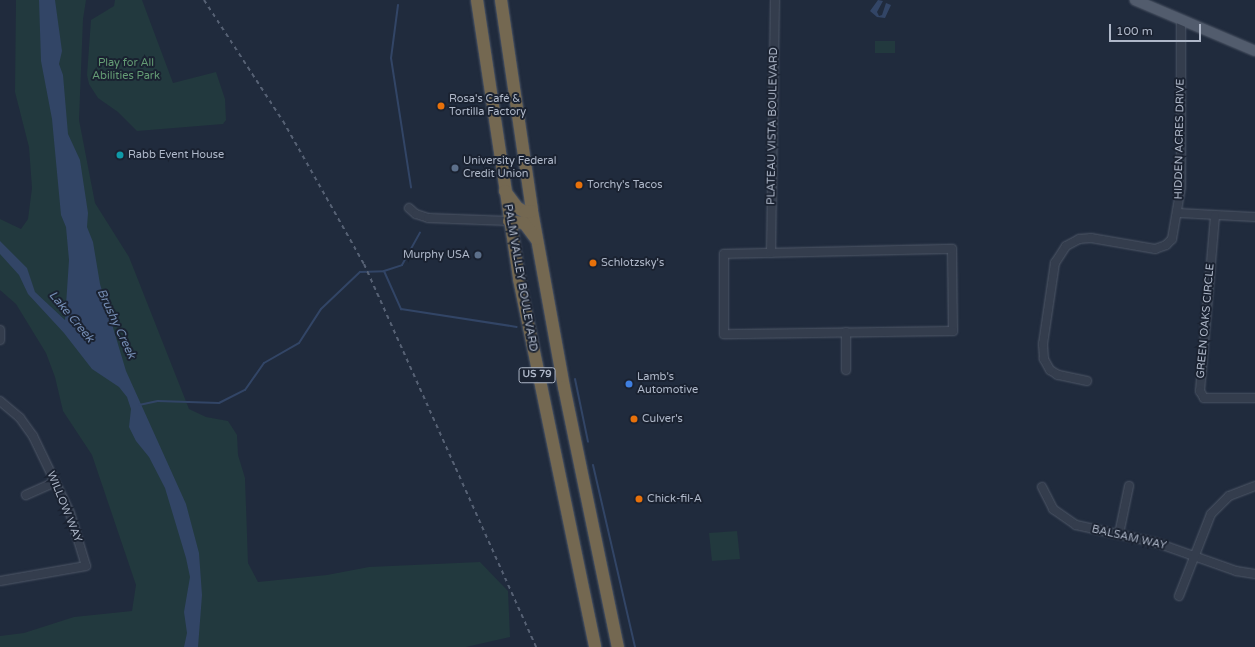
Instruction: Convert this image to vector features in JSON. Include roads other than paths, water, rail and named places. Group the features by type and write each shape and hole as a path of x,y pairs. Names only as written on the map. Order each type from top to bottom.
{"highway":[{"name":"PALM VALLEY BOULEVARD","path":"477,0 509,221 540,390 595,647"},
{"name":"US 79","path":"501,0 532,211 564,387 618,647"},
{"path":"504,188 518,208 524,212 532,211"},
{"path":"509,221 524,223 538,242"}],"main road":[{"path":"1135,0 1255,51"}],"street":[{"name":"PLATEAU VISTA BOULEVARD","path":"771,253 775,0"},
{"name":"HIDDEN ACRES DRIVE","path":"1087,381 1058,375 1050,370 1044,359 1043,344 1050,291 1058,256 1069,244 1087,238 1161,248 1172,239 1178,213 1181,187 1181,20"},
{"path":"409,208 416,214 428,218 509,221"},
{"path":"1178,213 1255,217"},
{"name":"GREEN OAKS CIRCLE","path":"1215,216 1200,391 1204,398 1255,398"},
{"path":"952,249 953,331 724,334 724,254 771,253 952,249"},
{"path":"0,330 0,340"},
{"path":"846,332 846,370"},
{"name":"WILLOW WAY","path":"0,401 30,431 75,527 86,566 0,581"},
{"path":"26,495 55,482"},
{"path":"1119,534 1129,486"},
{"path":"1179,596 1204,527 1216,508 1237,492 1255,486"},
{"name":"BALSAM WAY","path":"1042,487 1049,504 1067,521 1084,527 1158,543 1236,571 1255,574"}],"water":[{"name":"Lake Creek","path":"39,0 55,0 62,51 59,64 63,75 68,134 80,160 88,213 87,227 93,242 100,284 126,371 186,504 199,553 202,595 198,647 184,647 187,633 184,612 190,577 186,558 165,488 149,457 136,441 129,427 131,409 127,397 119,387 92,369 64,333 28,294 19,275 0,254 0,241 27,268 35,292 65,320 69,260 66,227 61,215 52,119 41,61"},
{"path":"878,0 883,1 877,12 879,16 882,15 886,3 891,5 885,18 877,17 870,11"}],"waterway":[{"path":"398,5 391,58 411,187"},
{"path":"139,405 158,401 219,403 245,390 264,363 299,343 321,309 360,272 384,271 402,265 420,233"},
{"path":"384,271 401,309 517,327"},
{"path":"575,379 588,442"},
{"path":"593,465 635,647"}],"railway":[{"path":"204,0 283,121 364,264 536,647"}],"place":[{"name":"Rosa's Café & Tortilla Factory","path":"441,106"},
{"name":"Rabb Event House","path":"120,155"},
{"name":"University Federal Credit Union","path":"455,168"},
{"name":"Torchy's Tacos","path":"579,185"},
{"name":"Murphy USA","path":"478,255"},
{"name":"Schlotzsky's","path":"593,263"},
{"name":"Lamb's Automotive","path":"629,384"},
{"name":"Culver's","path":"634,419"},
{"name":"Chick-fil-A","path":"639,499"}],"park label":[{"name":"Play for All Abilities Park","path":"126,70"}],"water label":[{"name":"Brushy Creek","path":"116,324"}]}
